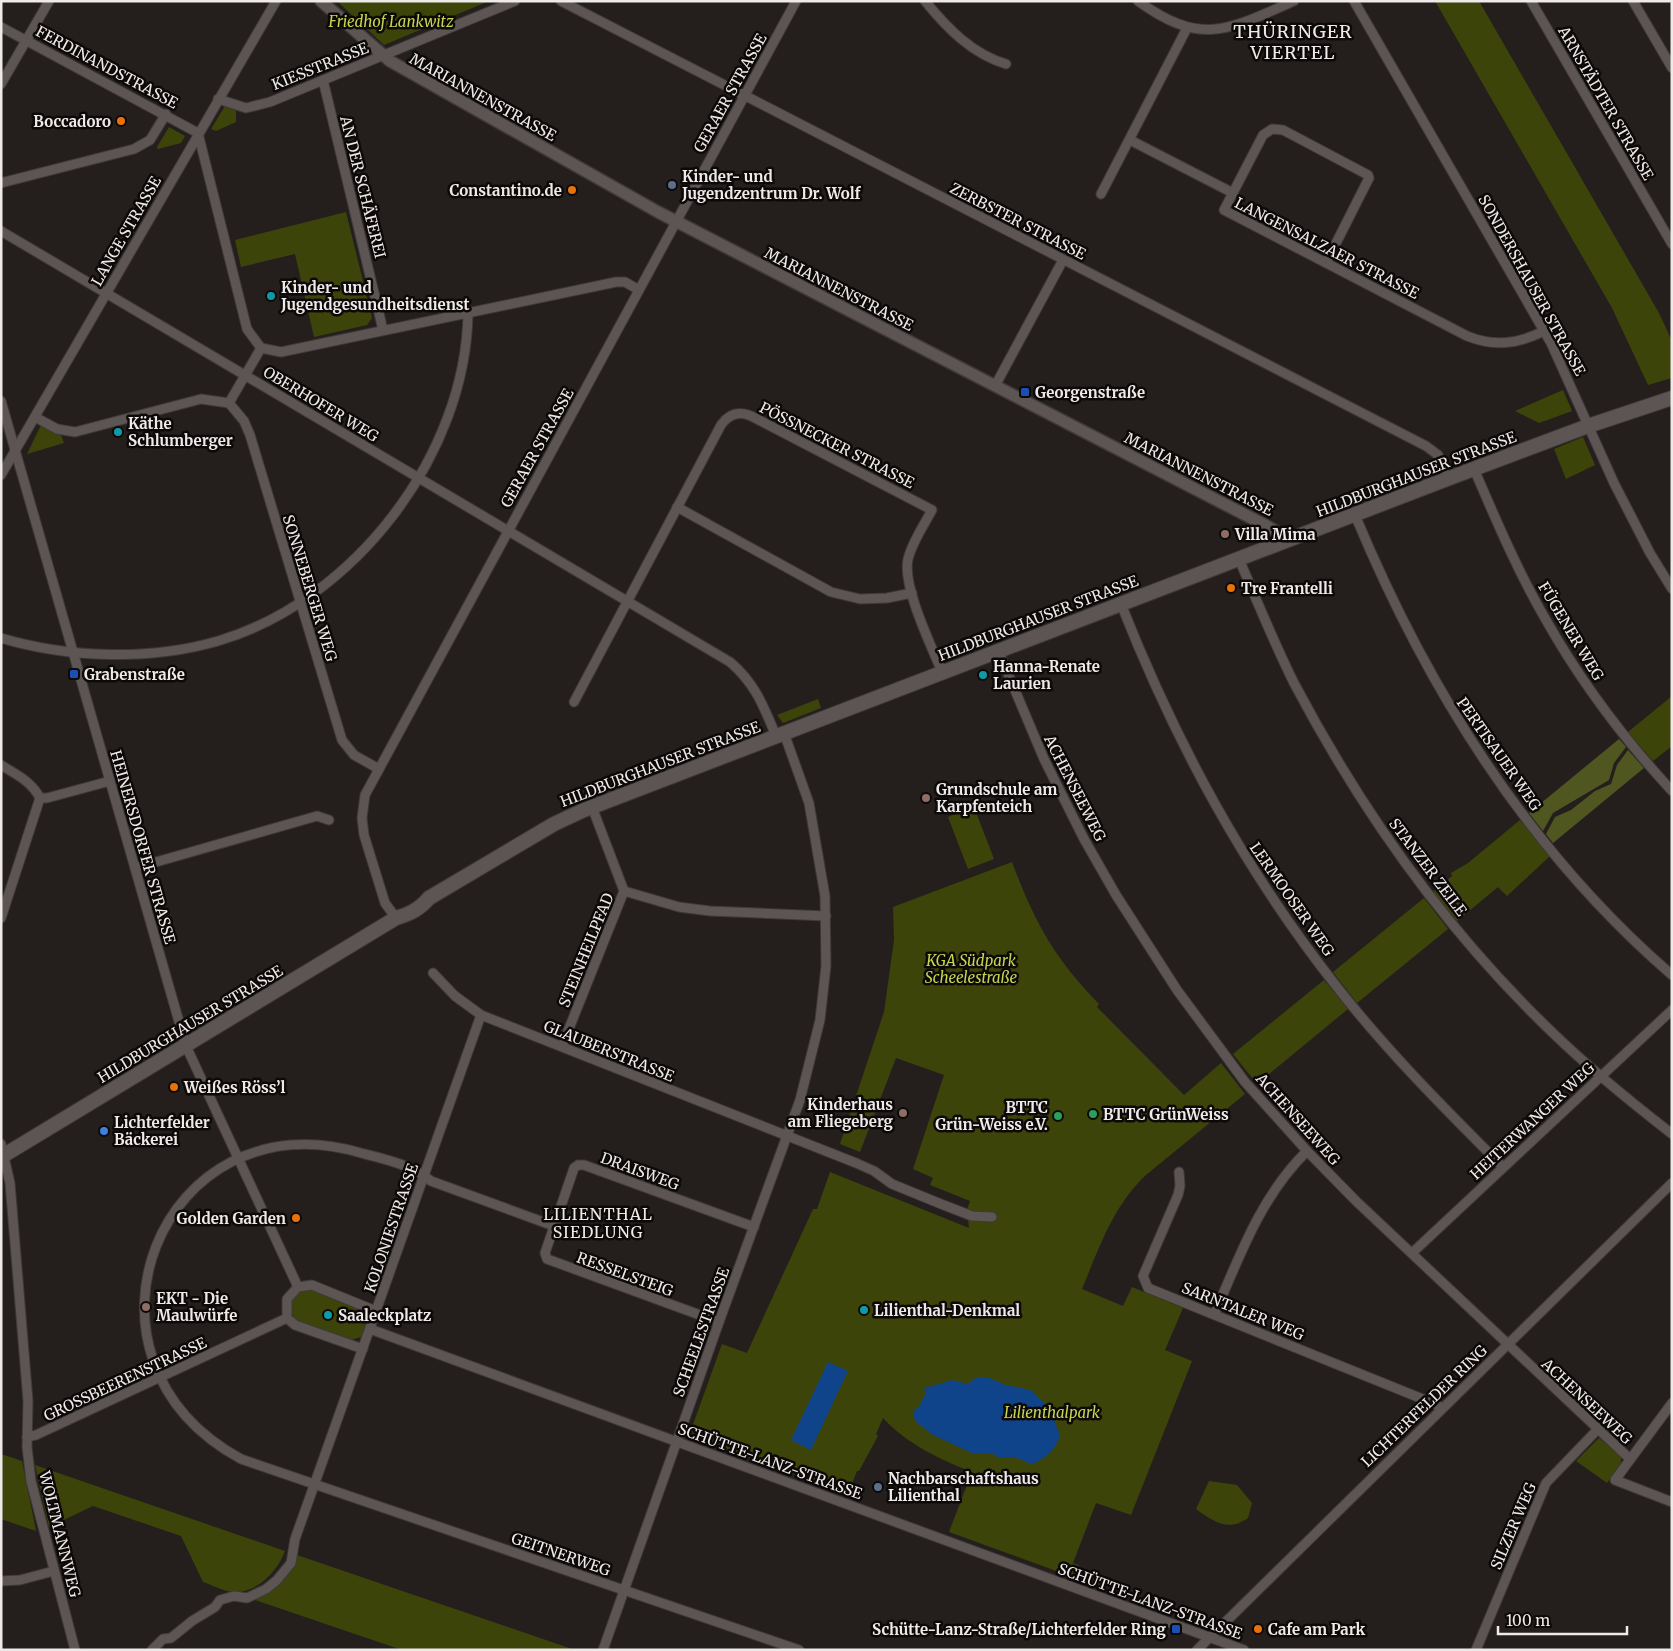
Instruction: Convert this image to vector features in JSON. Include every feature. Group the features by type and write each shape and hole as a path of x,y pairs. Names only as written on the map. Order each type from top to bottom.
{"main road":[{"name":"HILDBURGHAUSER STRASSE","path":"2,1152 186,1046 396,918 412,913 429,898 554,824 592,807 998,650 1588,426 1672,398"}],"street":[{"path":"1,84 49,1"},
{"name":"LANGE STRASSE","path":"1,475 276,1"},
{"name":"MARIANNENSTRASSE","path":"321,1 351,25 382,56 676,222 1265,525 1282,535 1285,541"},
{"name":"KIESSTRASSE","path":"218,100 238,107 253,108 515,1"},
{"name":"ZERBSTER STRASSE","path":"561,1 1426,446 1438,455 1447,479"},
{"name":"GERAER STRASSE","path":"396,918 385,903 364,835 362,818 365,795 796,1"},
{"path":"925,1 975,50 990,59 1006,64"},
{"path":"1138,1 1172,23 1187,28 1227,28 1294,1"},
{"name":"SONDERSHAUSER STRASSE","path":"1354,1 1544,330 1566,373 1588,426 1642,539 1672,589"},
{"name":"ARNSTÄDTER STRASSE","path":"1531,1 1672,244"},
{"path":"1633,1 1672,68"},
{"name":"FERDINANDSTRASSE","path":"1,27 166,114 198,133"},
{"path":"1100,194 1130,140 1187,28"},
{"name":"AN DER SCHÄFEREI","path":"323,80 383,330"},
{"path":"1,183 134,149 150,140 166,114"},
{"path":"1233,193 1263,135 1272,129 1283,130 1366,172 1369,178 1326,263"},
{"path":"198,133 247,329 261,348 281,352 616,282 625,282 639,290"},
{"name":"LANGENSALZAER STRASSE","path":"1130,140 1233,193 1224,210 1477,340 1491,343 1513,342 1544,330"},
{"name":"OBERHOFER WEG","path":"1,231 739,669 758,692 780,734"},
{"path":"995,386 1063,260"},
{"path":"1,638 73,653 124,654 158,651 218,641 265,622 299,602 350,564 391,518 418,478 441,434 455,392 464,358 468,313"},
{"path":"35,417 58,429 75,432 201,399 216,399 229,403 261,348"},
{"name":"HEINERSDORFER STRASSE","path":"1,401 6,435 16,450 186,1046 298,1287"},
{"name":"SONNEBERGER WEG","path":"229,403 244,421 250,435 342,740 354,754 379,769"},
{"name":"PÖSSNECKER STRASSE","path":"625,602 725,420 734,414 743,413 758,419 932,510 908,558 908,576 912,593"},
{"name":"FÜGENER WEG","path":"1474,469 1515,561 1560,645 1609,716 1672,791"},
{"path":"676,507 831,592 860,599 887,598 912,593 942,672"},
{"name":"PERTISAUER WEG","path":"1355,514 1412,640 1478,752 1570,871 1622,928 1672,975"},
{"name":"STANZER ZEILE","path":"1239,559 1294,682 1354,788 1437,906 1482,959 1537,1018 1600,1077 1672,1134"},
{"path":"574,702 625,602"},
{"name":"LERMOOSER WEG","path":"1121,604 1175,732 1236,842 1277,905 1338,988 1367,1023 1419,1082 1503,1167"},
{"name":"ACHENSEEWEG","path":"998,650 1044,759 1084,839 1132,921 1177,990 1233,1067 1307,1151 1412,1254 1630,1459 1615,1480 1672,1502"},
{"name":"SCHEELESTRASSE","path":"603,1650 676,1442 683,1427 718,1322 787,1136 808,1075 820,1020 826,966 825,896 812,817 780,734"},
{"path":"1,765 28,781 40,798 5,897 1,918"},
{"path":"40,798 48,798 110,781"},
{"name":"STEINHEILPFAD","path":"562,1046 624,891 592,807"},
{"path":"135,868 317,816 329,820"},
{"path":"624,891 679,907 710,911 826,916"},
{"name":"GLAUBERSTRASSE","path":"433,973 455,996 481,1015 787,1136"},
{"name":"HEITERWANGER WEG","path":"1412,1254 1672,1010"},
{"name":"KOLONIESTRASSE","path":"152,1650 163,1639 171,1638 192,1621 215,1607 220,1600 234,1596 247,1598 266,1589 277,1580 291,1562 292,1548 481,1015"},
{"path":"787,1136 874,1171 892,1184 941,1204 972,1216 992,1216"},
{"name":"GEITNERWEG","path":"424,1175 370,1155 326,1144 278,1146 239,1159 212,1175 183,1200 154,1249 146,1280 144,1312 148,1348 160,1379 181,1412 214,1442 241,1459 799,1650"},
{"path":"1215,1314 1258,1214 1285,1175 1307,1151"},
{"name":"WOLTMANNWEG","path":"2,1152 10,1183 28,1401 27,1436 33,1491 75,1650"},
{"name":"DRAISWEG","path":"554,1226 574,1168 578,1165 584,1165 754,1227"},
{"name":"SARNTALER WEG","path":"1179,1172 1180,1186 1178,1195 1144,1271 1143,1280 1148,1288 1442,1408"},
{"path":"424,1175 431,1181 554,1226"},
{"name":"LICHTERFELDER RING","path":"1197,1650 1672,1183"},
{"name":"RESSELSTEIG","path":"554,1226 544,1255 547,1259 718,1322"},
{"path":"363,1350 295,1326 287,1318 287,1299 298,1287 312,1285 376,1311"},
{"name":"GROSSBEERENSTRASSE","path":"27,1436 36,1435 160,1379 287,1318"},
{"name":"SCHÜTTE-LANZ-STRASSE","path":"370,1329 1244,1650"},
{"path":"1630,1459 1672,1403"},
{"name":"SILZER WEG","path":"1476,1650 1546,1483 1598,1429"},
{"path":"1,1581 20,1580 54,1571"}],"green space":[{"name":"Friedhof Lankwitz","path":"337,1 489,1 384,45"},
{"path":"1435,1 1479,1 1659,313 1672,341 1672,378 1648,385 1612,308"},
{"path":"225,106 236,110 236,122 216,131 211,129"},
{"path":"169,127 185,136 181,143 158,149 157,147"},
{"path":"346,212 372,318 367,325 314,337 295,254 241,267 235,240"},
{"path":"1563,390 1572,411 1539,423 1515,411"},
{"path":"41,425 61,435 64,443 27,454"},
{"path":"1583,437 1595,465 1566,479 1554,449"},
{"path":"1672,696 1672,746 1653,761 1628,732"},
{"path":"818,699 821,708 783,723 777,715"},
{"path":"1619,739 1626,747 1614,763 1609,780 1553,813 1543,831 1529,813"},
{"path":"1628,750 1644,768 1553,843 1546,834 1555,817 1571,810 1595,791 1611,784 1617,765"},
{"path":"974,807 994,859 968,869 948,817"},
{"path":"1520,820 1550,856 1507,896 1498,887 1457,921 1433,892 1452,876 1451,873 1468,863"},
{"path":"1012,862 1037,921 1057,954 1099,1004 1097,1007 1184,1095 1221,1063 1245,1094 1134,1187 1108,1228 1082,1289 1123,1306 1132,1287 1183,1308 1165,1350 1192,1361 1131,1515 1096,1503 1073,1563 1079,1565 1078,1569 1106,1579 1103,1588 949,1532 972,1472 924,1450 902,1436 883,1418 876,1434 878,1436 859,1471 857,1471 848,1494 695,1438 691,1430 722,1344 747,1353 813,1209 817,1209 830,1172 969,1228 967,1210 970,1201 930,1185 933,1178 913,1169 944,1075 896,1058 860,1152 840,1144 884,1012 894,940 893,907"},
{"path":"1424,898 1448,929 1357,1003 1333,972"},
{"path":"1324,980 1348,1009 1257,1084 1233,1054"},
{"path":"312,1289 360,1307 369,1321 364,1336 348,1341 298,1322 291,1313 291,1303 299,1293"},
{"path":"1599,1438 1621,1456 1621,1463 1607,1483 1576,1461"},
{"path":"1,1454 22,1461 36,1531 1,1519"},
{"path":"35,1465 285,1551 272,1573 258,1585 242,1592 221,1589 203,1582 181,1536 93,1506 49,1527"},
{"path":"1209,1481 1237,1485 1252,1503 1248,1518 1234,1524 1221,1524 1196,1509"},
{"path":"297,1555 575,1650 402,1650 255,1600 283,1580"}],"water":[{"path":"828,1362 848,1371 811,1450 791,1440"},
{"path":"977,1377 989,1378 1006,1385 1030,1390 1049,1407 1060,1435 1050,1453 1041,1460 1031,1464 1015,1457 999,1458 993,1454 974,1454 933,1435 915,1421 913,1410 918,1408 926,1393 924,1388 953,1380 967,1384"}],"place":[{"name":"Boccadoro","path":"121,121"},
{"name":"Kinder- und Jugendzentrum Dr. Wolf","path":"672,185"},
{"name":"Constantino.de","path":"572,190"},
{"name":"Kinder- und Jugendgesundheitsdienst","path":"271,296"},
{"name":"Georgenstraße","path":"1025,392"},
{"name":"Käthe Schlumberger","path":"118,432"},
{"name":"Villa Mima","path":"1225,534"},
{"name":"Tre Frantelli","path":"1231,588"},
{"name":"Grabenstraße","path":"74,674"},
{"name":"Hanna-Renate Laurien","path":"983,675"},
{"name":"Grundschule am Karpfenteich","path":"926,798"},
{"name":"Weißes Röss’l","path":"174,1087"},
{"name":"Kinderhaus am Fliegeberg","path":"903,1113"},
{"name":"BTTC GrünWeiss","path":"1093,1114"},
{"name":"BTTC Grün-Weiss e.V.","path":"1058,1116"},
{"name":"Lichterfelder Bäckerei","path":"104,1131"},
{"name":"Golden Garden","path":"296,1218"},
{"name":"EKT - Die Maulwürfe","path":"146,1307"},
{"name":"Lilienthal-Denkmal","path":"864,1310"},
{"name":"Saaleckplatz","path":"328,1315"},
{"name":"Nachbarschaftshaus Lilienthal","path":"878,1487"},
{"name":"Schütte-Lanz-Straße/Lichterfelder Ring","path":"1176,1629"},
{"name":"Cafe am Park","path":"1258,1629"}],"district":[{"name":"THÜRINGER VIERTEL","path":"1293,41"},
{"name":"LILIENTHAL SIEDLUNG","path":"598,1223"}],"park label":[{"name":"KGA Südpark Scheelestraße","path":"971,968"},
{"name":"Lilienthalpark","path":"1052,1412"}]}
